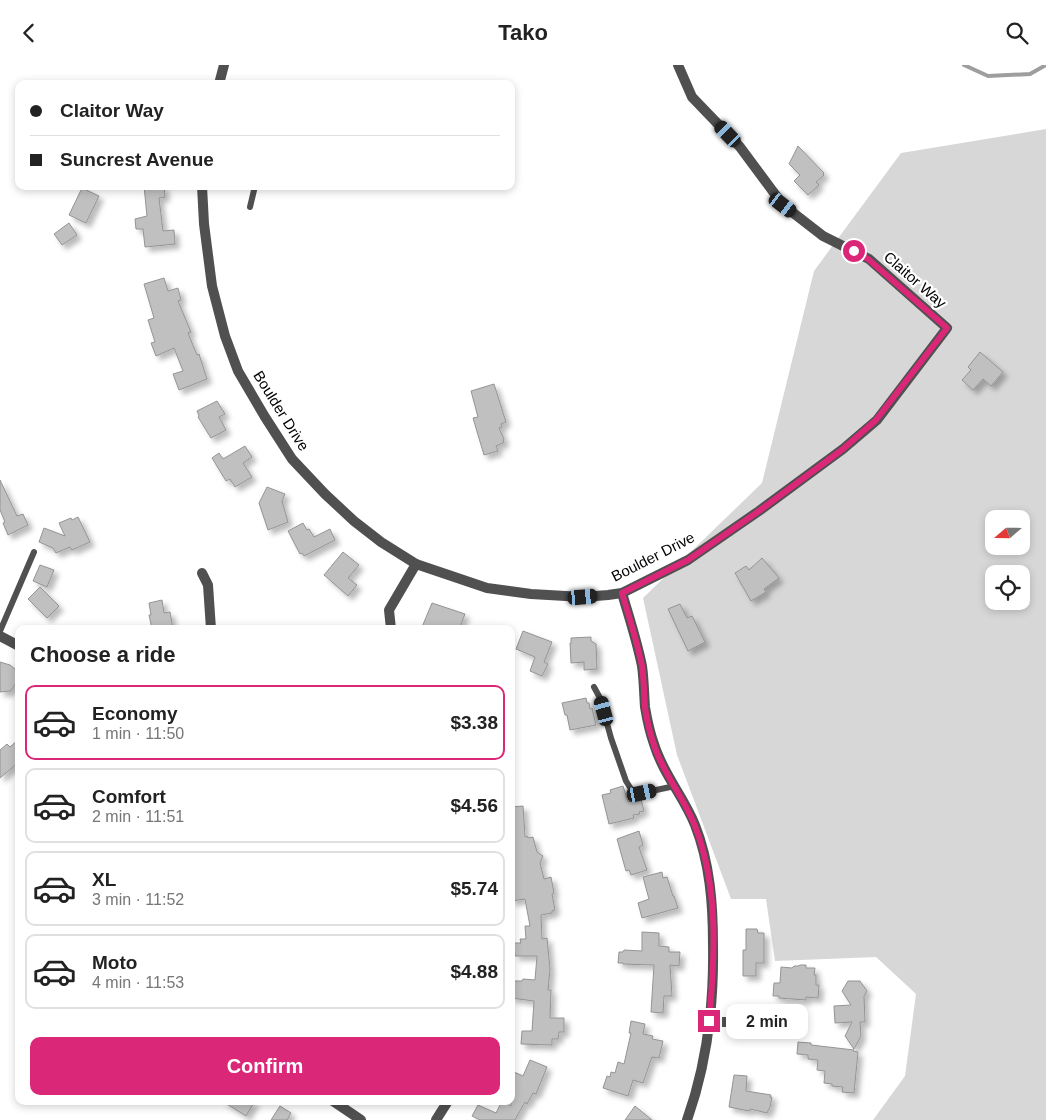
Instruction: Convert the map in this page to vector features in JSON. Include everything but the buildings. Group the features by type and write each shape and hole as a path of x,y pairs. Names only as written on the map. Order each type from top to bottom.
{"street":[{"path":"220,80 224,65"},
{"name":"Claitor Way","path":"678,65 692,97 740,147 783,205 824,236 868,259 947,328"},
{"name":"Boulder Drive","path":"202,190 204,224 212,286 225,335 238,371 292,459 325,494 354,521 381,542 416,564 486,589 583,597 622,593 688,560 759,511 843,449 876,420 947,328"},
{"path":"391,625 389,610 416,564"},
{"path":"202,573 208,585 211,625"},
{"path":"622,593 642,667 646,710 654,745 666,773 675,786 695,825 705,857 710,886 713,924 713,975 709,1021 702,1068 687,1120"},
{"path":"0,636 15,644"},
{"path":"709,1021 802,1022"},
{"path":"339,1105 361,1120"},
{"path":"436,1120 445,1105"}],"lane":[{"path":"250,207 253,190"},
{"path":"0,631 34,552"},
{"path":"594,687 600,698 626,781 632,789 642,793 675,786"}],"shaded area":[{"path":"1046,129 1046,1120 873,1120 905,1076 916,994 876,957 775,961 766,899 731,899 677,755 643,598 762,483 814,271 901,153"}],"waterway":[{"path":"964,65 988,76 1030,74 1046,65"}],"route":[{"path":"709,1021 713,975 713,924 710,886 705,857 695,825 666,773 654,745 646,710 642,667 622,593 688,560 759,511 843,449 876,420 947,328 868,259 854,251"}]}
